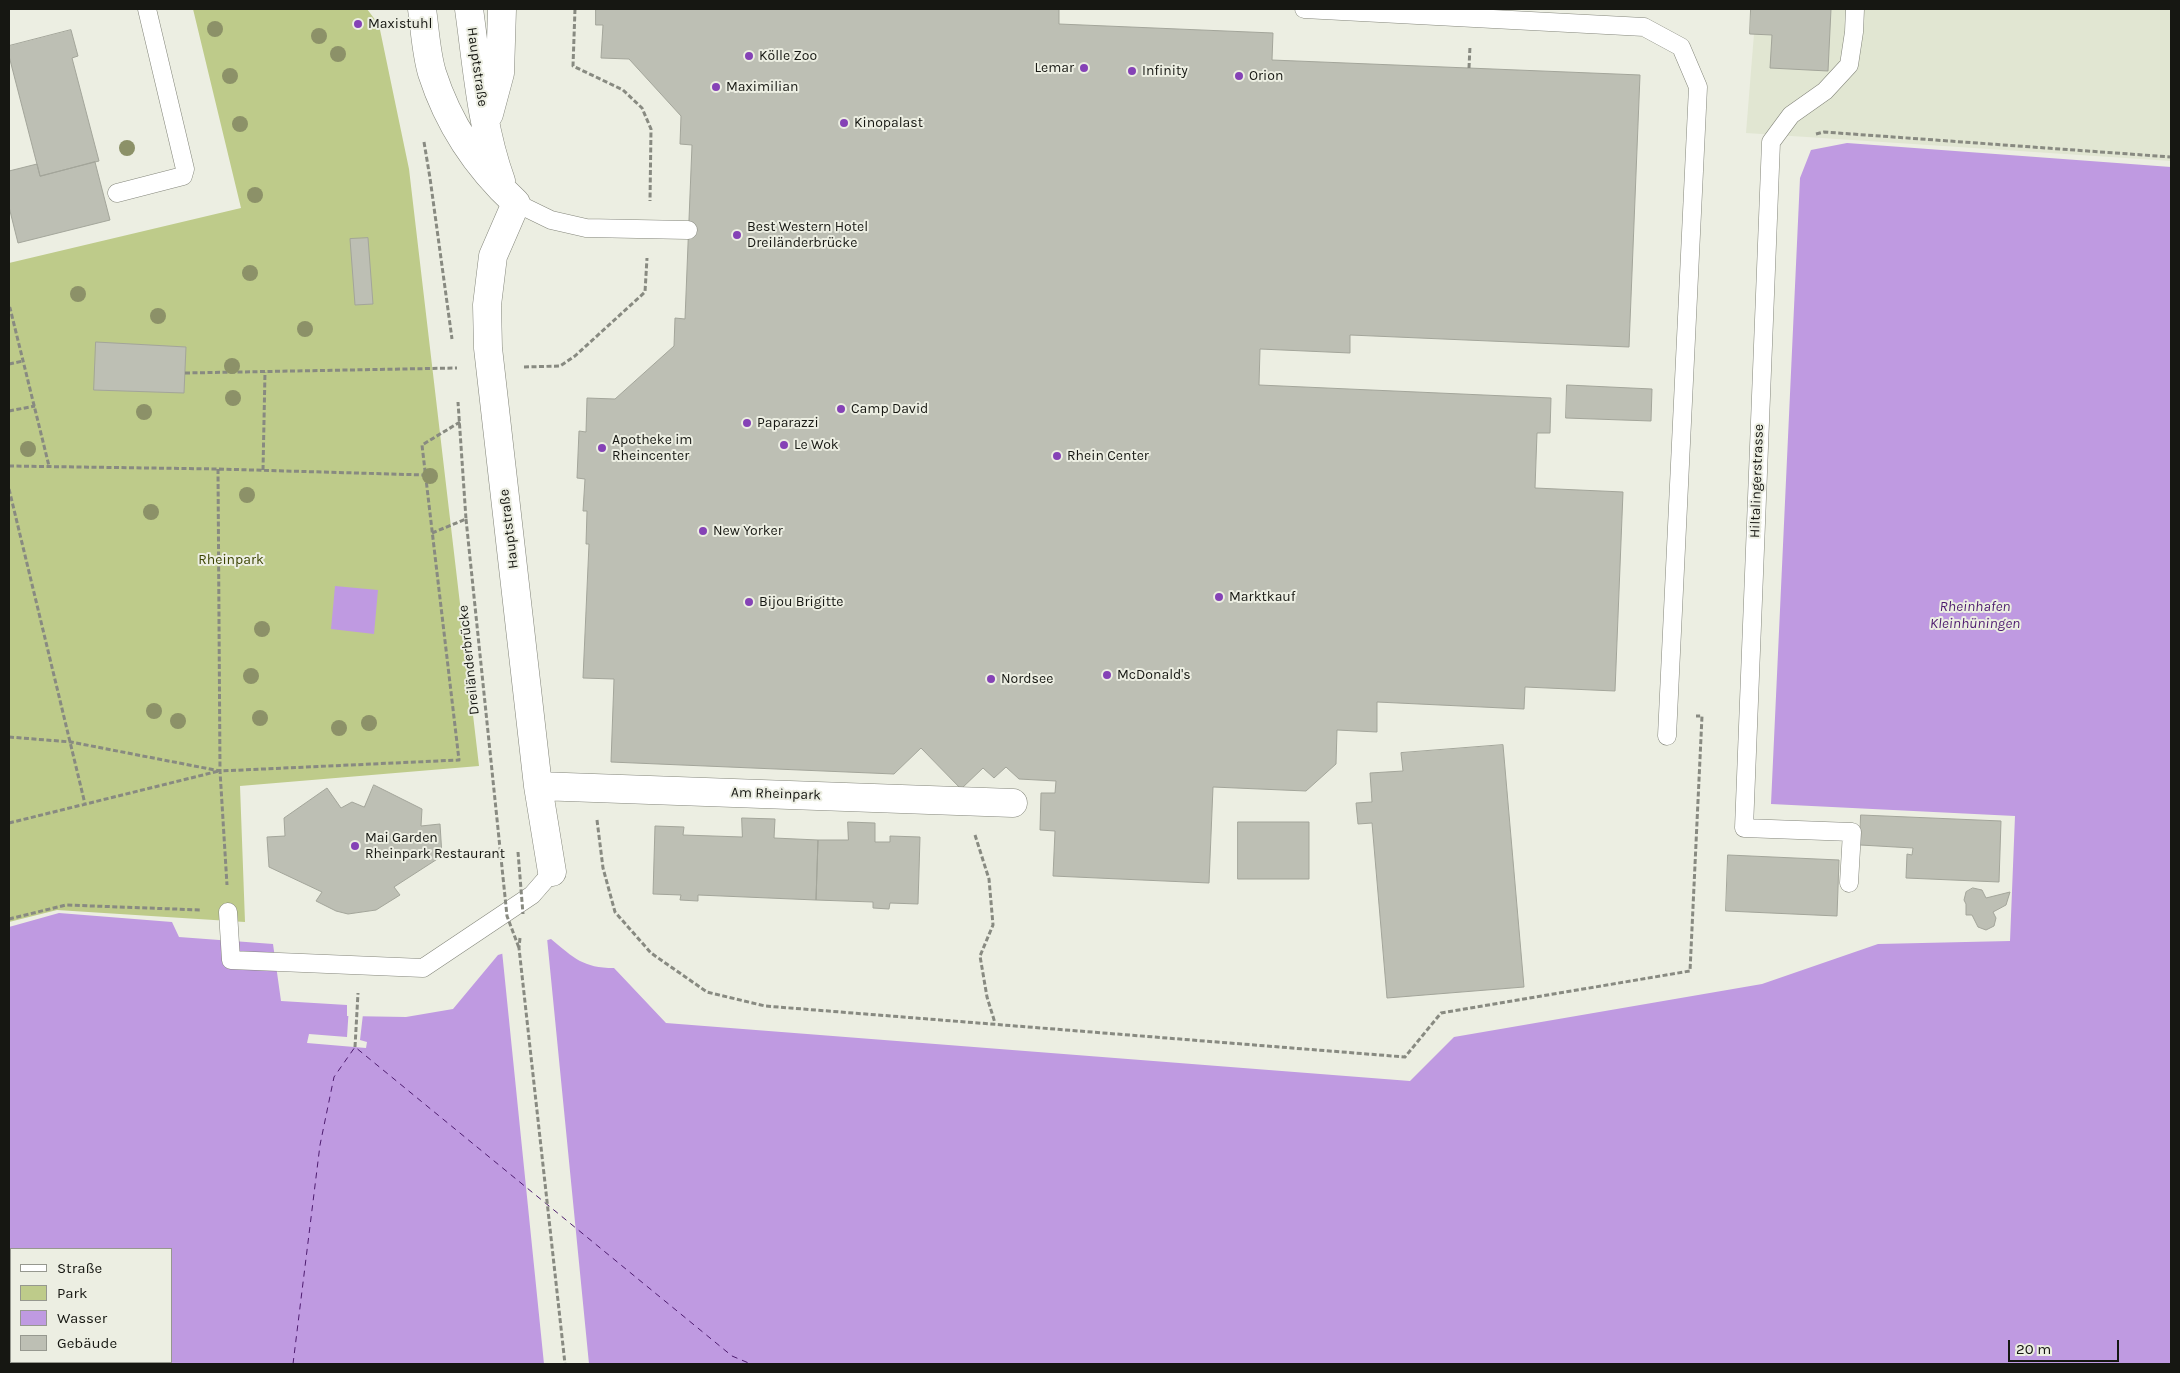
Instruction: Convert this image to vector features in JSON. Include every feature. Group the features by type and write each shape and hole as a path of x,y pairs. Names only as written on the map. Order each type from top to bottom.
{"street":[{"path":"422,9 432,72 454,127 480,166 511,198"},
{"name":"Hauptstraße","path":"469,9 486,125 493,158 511,198 492,256 487,305 488,340 538,786 552,872"},
{"name":"Hauptstraße","path":"486,125 500,73 502,9"},
{"name":"Am Rheinpark","path":"538,786 1014,803"}],"lane":[{"path":"117,193 183,176 185,169 147,9"},
{"path":"1304,9 1644,27 1681,47 1698,87 1667,736"},
{"name":"Hiltalingerstrasse","path":"1850,883 1852,832 1744,828 1771,142 1791,115 1825,90 1849,65 1855,9"},
{"path":"511,198 551,220 586,228 688,230"},
{"path":"228,912 231,960 423,968 532,894 552,872"}],"path":[{"path":"1811,138 1824,132 2171,157"},
{"path":"430,178 454,349"},
{"path":"9,308 49,466"},
{"path":"455,358 457,377"},
{"path":"9,364 23,361"},
{"path":"185,373 456,368"},
{"path":"263,470 266,372"},
{"name":"Dreiländerbrücke","path":"458,395 466,519 507,916 519,948 566,1364"},
{"path":"9,411 35,406"},
{"path":"9,823 220,771 459,760 422,445 460,422"},
{"path":"9,466 218,469 425,475"},
{"path":"9,919 66,905 228,912 220,771 218,469"},
{"path":"9,489 85,804"},
{"path":"432,533 466,519"},
{"path":"598,833 603,868 615,912 651,953 707,992 765,1006 1405,1057 1441,1013 1690,971 1702,716 1668,714"},
{"path":"9,737 71,742 220,771"},
{"path":"965,801 989,879 994,926 980,956 987,997 995,1023"},
{"path":"518,852 523,914"},
{"path":"355,1047 360,966"}],"shaded area":[{"path":"1756,9 2171,9 2171,161 1746,133"}],"green space":[{"name":"Rheinpark","path":"193,9 367,9 379,25 409,169 479,766 240,786 245,922 57,910 9,922 9,263 241,208"}],"water":[{"name":"Rheinhafen Kleinhüningen","path":"1847,143 2171,167 2171,1364 9,1364 9,927 59,913 172,922 179,937 273,944 281,1001 347,1005 347,1016 406,1017 453,1009 498,955 551,939 579,961 603,968 614,968 666,1023 1410,1081 1454,1037 1762,984 1878,944 2010,941 2015,816 1771,804 1800,178 1811,150"},
{"path":"335,586 378,590 374,634 331,629"}],"pier":[{"path":"547,938 589,1364 544,1364 502,951"},
{"path":"349,1006 349,1013 363,1014 360,1040 367,1042 366,1048 307,1043 309,1034 347,1037"}],"building":[{"name":"Rhein Center","path":"596,9 1059,9 1059,24 1273,33 1272,60 1640,75 1629,347 1350,335 1350,353 1260,349 1259,385 1551,398 1550,433 1537,433 1535,488 1623,492 1615,691 1525,687 1524,709 1377,702 1377,732 1337,730 1336,764 1306,791 1213,787 1209,883 1053,876 1055,831 1040,830 1041,793 1055,793 1056,781 1019,779 1006,767 994,778 983,768 961,789 921,748 894,774 611,762 614,679 583,678 589,544 586,544 587,511 583,511 585,479 577,478 579,431 586,432 587,398 615,399 674,346 675,318 685,319 692,145 680,144 681,116 629,59 601,58 603,25 596,25"},
{"path":"1751,9 1831,9 1828,71 1770,68 1772,35 1750,34"},
{"path":"71,30 78,56 72,58 99,161 40,176 9,56 9,46"},
{"path":"95,162 110,220 18,243 9,207 9,171 37,164 40,176"},
{"path":"368,238 373,304 355,305 350,239"},
{"path":"96,342 186,347 184,393 94,390"},
{"path":"1567,385 1652,389 1651,421 1566,418"},
{"path":"1503,745 1524,987 1387,998 1372,823 1358,824 1356,803 1372,802 1370,773 1403,771 1401,753"},
{"name":"Mai Garden Rheinpark Restaurant","path":"374,785 422,809 421,826 440,824 442,856 394,887 400,895 376,910 348,914 336,911 316,901 322,892 269,867 267,837 285,836 284,818 327,788 341,808 352,802 364,807"},
{"path":"1861,815 2001,821 1999,882 1906,878 1907,854 1912,855 1913,848 1860,845"},
{"path":"742,818 775,819 774,838 818,840 816,900 698,895 698,901 680,900 681,895 653,894 655,826 684,827 683,835 742,837"},
{"path":"848,822 875,823 875,842 890,842 890,836 920,837 918,904 890,903 889,909 873,908 873,902 816,900 818,840 848,840"},
{"path":"1238,822 1309,822 1309,879 1238,879"},
{"path":"1728,855 1839,860 1837,916 1726,911"},
{"path":"1973,888 1982,890 1986,898 2010,892 2006,905 1993,912 1996,918 1994,926 1986,930 1978,927 1972,915 1966,915 1964,900 1966,892"}],"ferry route":[{"path":"293,1364 320,1145 334,1077 355,1047 732,1356 751,1364"}],"place":[{"name":"Maxistuhl","path":"358,24"},
{"name":"Kölle Zoo","path":"749,56"},
{"name":"Lemar","path":"1084,68"},
{"name":"Infinity","path":"1132,71"},
{"name":"Orion","path":"1239,76"},
{"name":"Maximilian","path":"716,87"},
{"name":"Kinopalast","path":"844,123"},
{"name":"Best Western Hotel Dreiländerbrücke","path":"737,235"},
{"name":"Camp David","path":"841,409"},
{"name":"Paparazzi","path":"747,423"},
{"name":"Le Wok","path":"784,445"},
{"name":"Apotheke im Rheincenter","path":"602,448"},
{"name":"Rhein Center","path":"1057,456"},
{"name":"New Yorker","path":"703,531"},
{"name":"Marktkauf","path":"1219,597"},
{"name":"Bijou Brigitte","path":"749,602"},
{"name":"McDonald's","path":"1107,675"},
{"name":"Nordsee","path":"991,679"},
{"name":"Mai Garden Rheinpark Restaurant","path":"355,846"}]}
